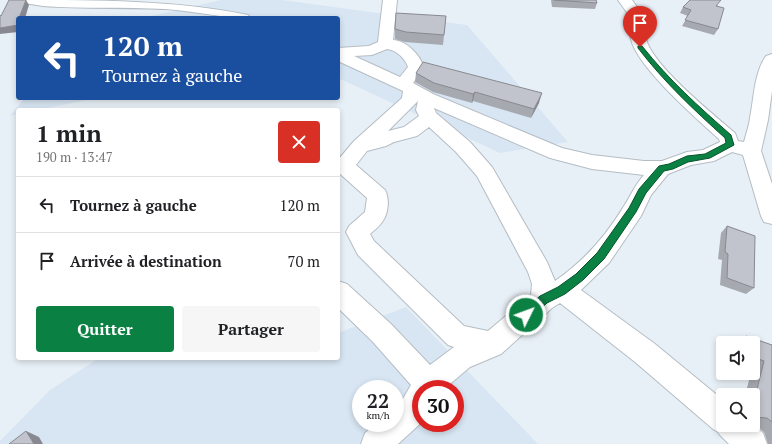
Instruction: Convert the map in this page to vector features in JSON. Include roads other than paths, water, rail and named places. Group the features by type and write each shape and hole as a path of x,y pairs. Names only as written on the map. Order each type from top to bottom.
{"street":[{"path":"28,0 155,5 210,11 234,16"},
{"path":"385,44 390,0"},
{"path":"625,0 640,21 638,39 640,47 678,92 741,148 772,216"},
{"path":"340,54 372,50 385,44 397,45 413,59 416,67 418,97 410,132 388,137 379,142 361,146"},
{"path":"340,55 418,97 557,153 592,162 644,168 670,167 687,159 741,148 759,120 765,81 772,59"},
{"path":"418,97 410,100 361,146 344,166 378,196 375,216 357,232 366,248 458,336 492,345"},
{"path":"418,97 485,172 539,268 544,284 553,295 645,352 716,413"},
{"path":"434,380 460,358 492,345 553,295 580,277 600,256 633,210 642,191 662,168"},
{"path":"340,294 382,333 417,380"},
{"path":"376,444 412,410"},
{"path":"738,432 752,444"}]}
